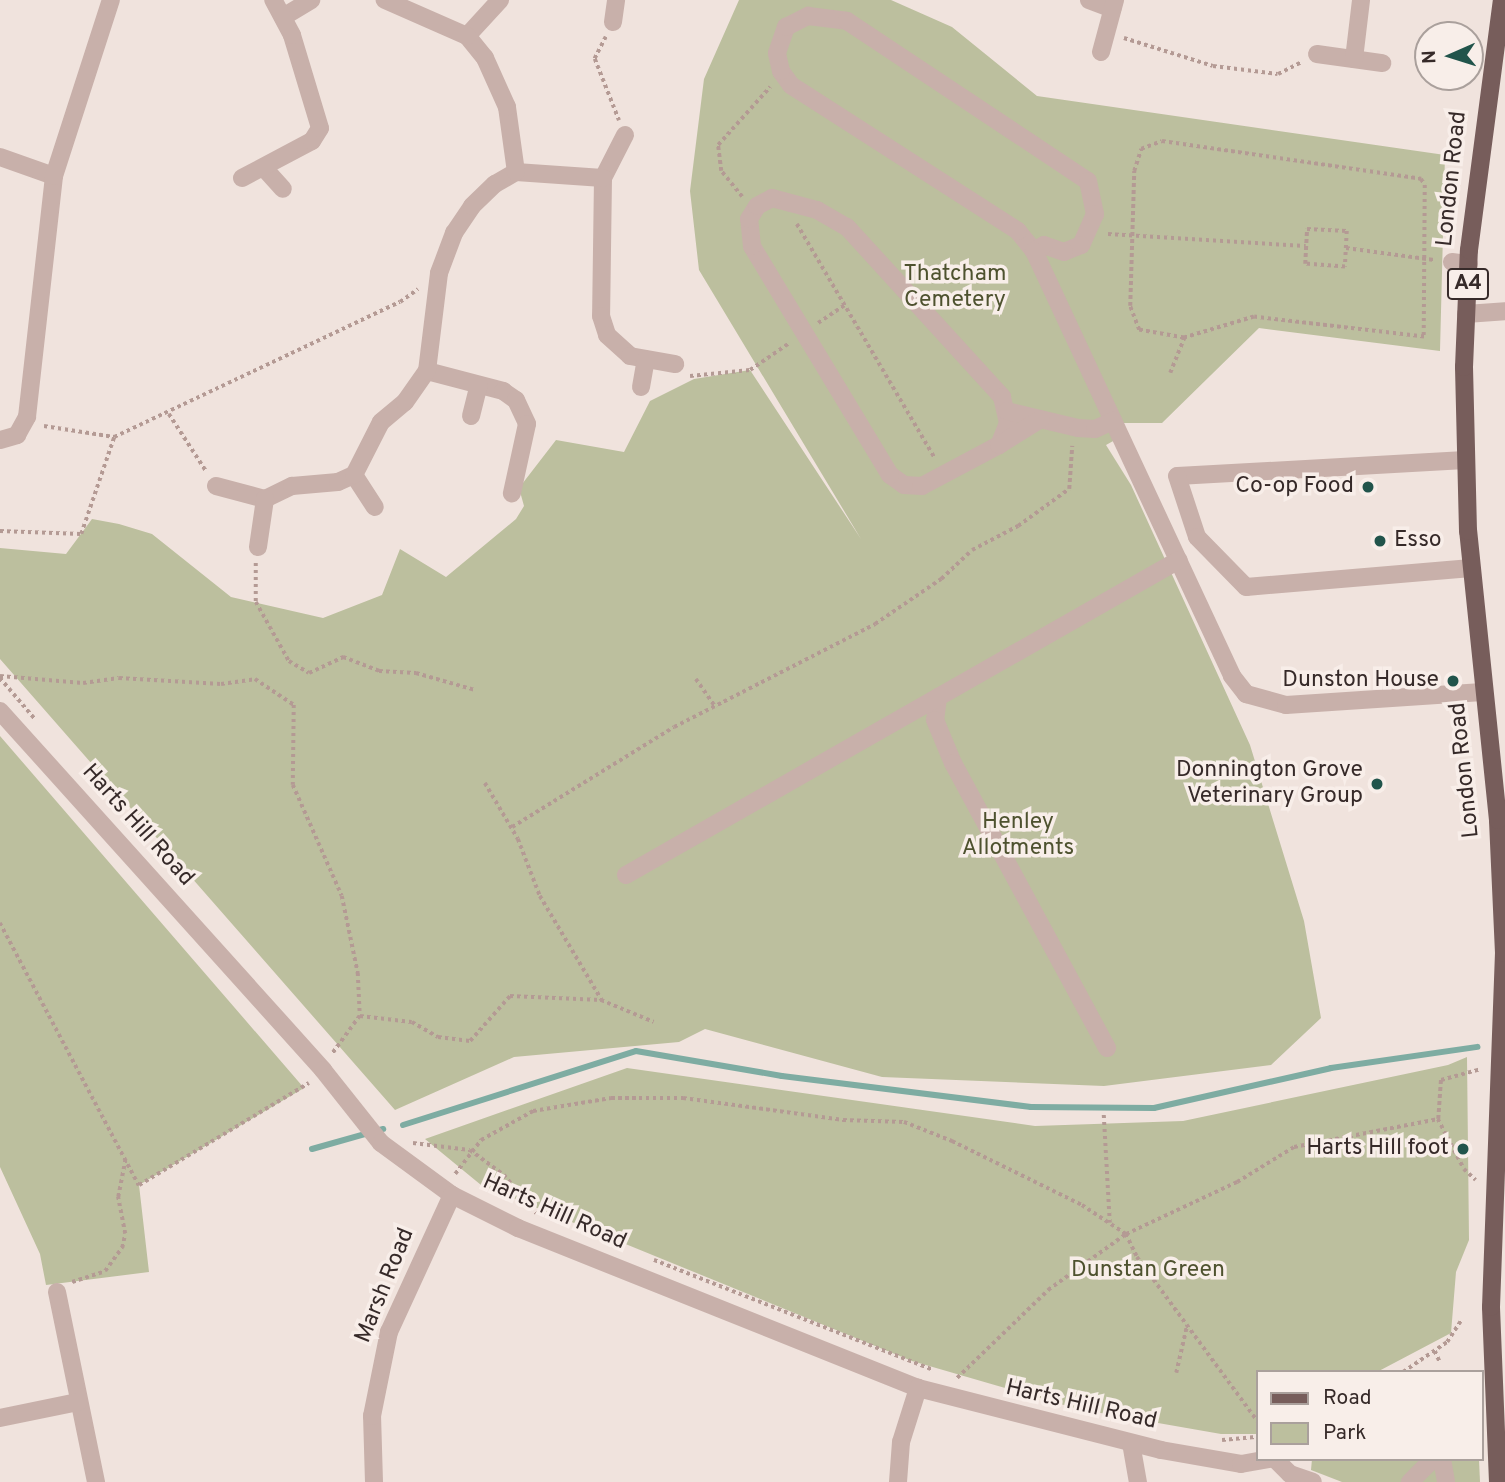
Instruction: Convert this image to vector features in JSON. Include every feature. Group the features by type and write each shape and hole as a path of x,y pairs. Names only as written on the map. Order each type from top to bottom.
{"main road":[{"name":"London Road","path":"1487,1371 1495,1137 1504,1031 1503,893 1471,568 1465,460 1466,314 1460,263 1502,0"},
{"name":"A4","path":"1487,1371 1499,1482"}],"street":[{"path":"0,440 17,435 25,424 54,176 111,0"},
{"path":"242,178 312,141 320,128 283,18 274,0"},
{"path":"283,18 311,0"},
{"path":"385,0 467,36 485,58 507,107 516,172"},
{"path":"467,36 500,0"},
{"path":"613,22 616,0"},
{"path":"1089,0 1113,5 1101,52"},
{"path":"1353,59 1361,0"},
{"path":"1034,251 1044,245 1074,250 1088,233 1095,203 1082,172 847,21 818,15 791,22 781,34 778,62 785,78 802,92 1018,231 1034,251 1232,676 1257,700 1286,705 1483,692"},
{"path":"1317,54 1382,63"},
{"path":"625,135 603,178 601,316 607,335 617,346 646,359 675,364"},
{"path":"0,157 54,176"},
{"path":"264,168 283,189"},
{"path":"216,486 265,499 292,486 338,482 354,475 381,422 405,402 427,372 439,273 454,233 472,206 495,184 516,172 603,178"},
{"path":"999,445 1006,432 1007,411 1002,397 847,227 817,210 781,198 765,200 750,219 748,233 755,252 890,475 914,487 945,475 999,445 1041,419"},
{"path":"1466,314 1505,311"},
{"path":"641,387 646,359"},
{"path":"427,372 479,385 516,400 527,424 512,493"},
{"path":"471,416 479,385"},
{"path":"1007,411 1079,428 1095,429 1113,421"},
{"path":"1465,460 1177,476 1197,537 1246,587 1471,568"},
{"path":"354,475 375,507"},
{"path":"258,547 265,499"},
{"path":"625,875 1179,560"},
{"path":"938,697 935,720 953,763 1107,1048"},
{"name":"Harts Hill Road","path":"0,711 323,1070 355,1113 448,1192 518,1228 918,1388 1131,1443 1241,1464 1258,1461"},
{"name":"Marsh Road","path":"374,1482 372,1416 389,1332 448,1192"},
{"path":"57,1292 96,1482"},
{"path":"898,1482 901,1442 918,1388"},
{"path":"0,1418 78,1402"},
{"path":"1131,1443 1138,1482"},
{"path":"1277,1461 1290,1474 1313,1482"},
{"path":"1410,1482 1431,1461"},
{"path":"1442,1461 1446,1482"}],"path":[{"path":"613,22 595,59 625,135"},
{"path":"1105,33 1213,66 1278,74 1317,54"},
{"path":"750,219 741,195 720,172 718,145 767,91 778,62"},
{"path":"1162,141 1421,179 1425,186 1424,337 1254,317 1184,338 1148,334 1133,321 1131,236 1136,158 1142,149 1162,141"},
{"path":"781,198 945,475"},
{"path":"1307,229 1347,231 1345,267 1305,264 1306,246 1307,229"},
{"path":"1088,233 1306,246"},
{"path":"1346,248 1460,263"},
{"path":"25,424 114,437 169,414 400,302 439,273"},
{"path":"1170,373 1184,338"},
{"path":"675,364 694,379 750,369"},
{"path":"169,414 216,486"},
{"path":"512,827 674,727 716,708 875,624 941,579 972,550 1018,526 1069,489 1068,455 1079,428"},
{"path":"0,531 81,534 114,437"},
{"path":"258,547 256,602 289,661 309,673 343,657 379,671 416,673 474,690"},
{"path":"0,677 36,720"},
{"path":"0,677 83,683 119,678 221,684 255,679 294,705 293,785 342,896 358,973 360,1016 323,1070 304,1088 139,1185 0,923"},
{"path":"696,679 716,708"},
{"path":"485,783 512,827 540,896 604,1003"},
{"path":"360,1016 411,1022 438,1037 470,1041 510,996 604,1003 654,1022"},
{"path":"1478,1182 1464,1169 1438,1119 1441,1080 1481,1069"},
{"path":"448,1192 470,1150 533,1111 611,1098 683,1098 843,1120 904,1122 952,1141 1082,1205 1126,1234 1137,1257 1256,1419"},
{"path":"1104,1115 1110,1223"},
{"path":"956,1380 1048,1290 1126,1234 1237,1182 1294,1147 1438,1119"},
{"path":"390,1142 470,1150 504,1175 535,1212 547,1217"},
{"path":"57,1292 66,1283 105,1271 116,1260 125,1234 118,1197 126,1160"},
{"path":"649,1258 964,1383"},
{"path":"1407,1370 1454,1335 1462,1319"},
{"path":"1176,1373 1187,1325"},
{"path":"1435,1351 1440,1362"},
{"path":"1210,1439 1256,1437"}],"green space":[{"path":"739,0 891,0 952,27 1037,96 1445,155 1440,351 1259,328 1162,423 1123,423 1124,435 1106,445 1131,485 1250,745 1304,921 1321,1018 1271,1065 1104,1086 882,1077 705,1029 679,1042 514,1057 395,1110 0,659 0,548 66,554 92,519 119,524 152,534 231,597 323,618 382,595 400,549 446,577 516,519 524,506 519,488 556,440 624,452 650,401 694,379 750,370 861,539 699,270 690,191 704,79"},
{"path":"0,736 304,1088 139,1185 149,1272 46,1285 40,1254 0,1167"},
{"name":"Dunstan Green","path":"1467,1057 1469,1240 1456,1272 1451,1333 1381,1370 1256,1370 1256,1434 1221,1434 1078,1409 912,1361 481,1185 425,1139 627,1068 1035,1126 1183,1121 1448,1065"},
{"path":"1312,1461 1479,1461 1480,1482 1342,1482 1311,1470"}],"waterway":[{"path":"403,1125 636,1051 782,1076 1031,1107 1154,1108 1331,1068 1477,1047"},
{"path":"312,1149 383,1129"}],"place":[{"name":"Co-op Food","path":"1368,487"},
{"name":"Esso","path":"1380,541"},
{"name":"Dunston House","path":"1453,681"},
{"name":"Donnington Grove Veterinary Group","path":"1377,784"},
{"name":"Harts Hill foot","path":"1463,1149"}],"park label":[{"name":"Thatcham Cemetery","path":"955,288"},
{"name":"Henley Allotments","path":"1018,836"}]}
